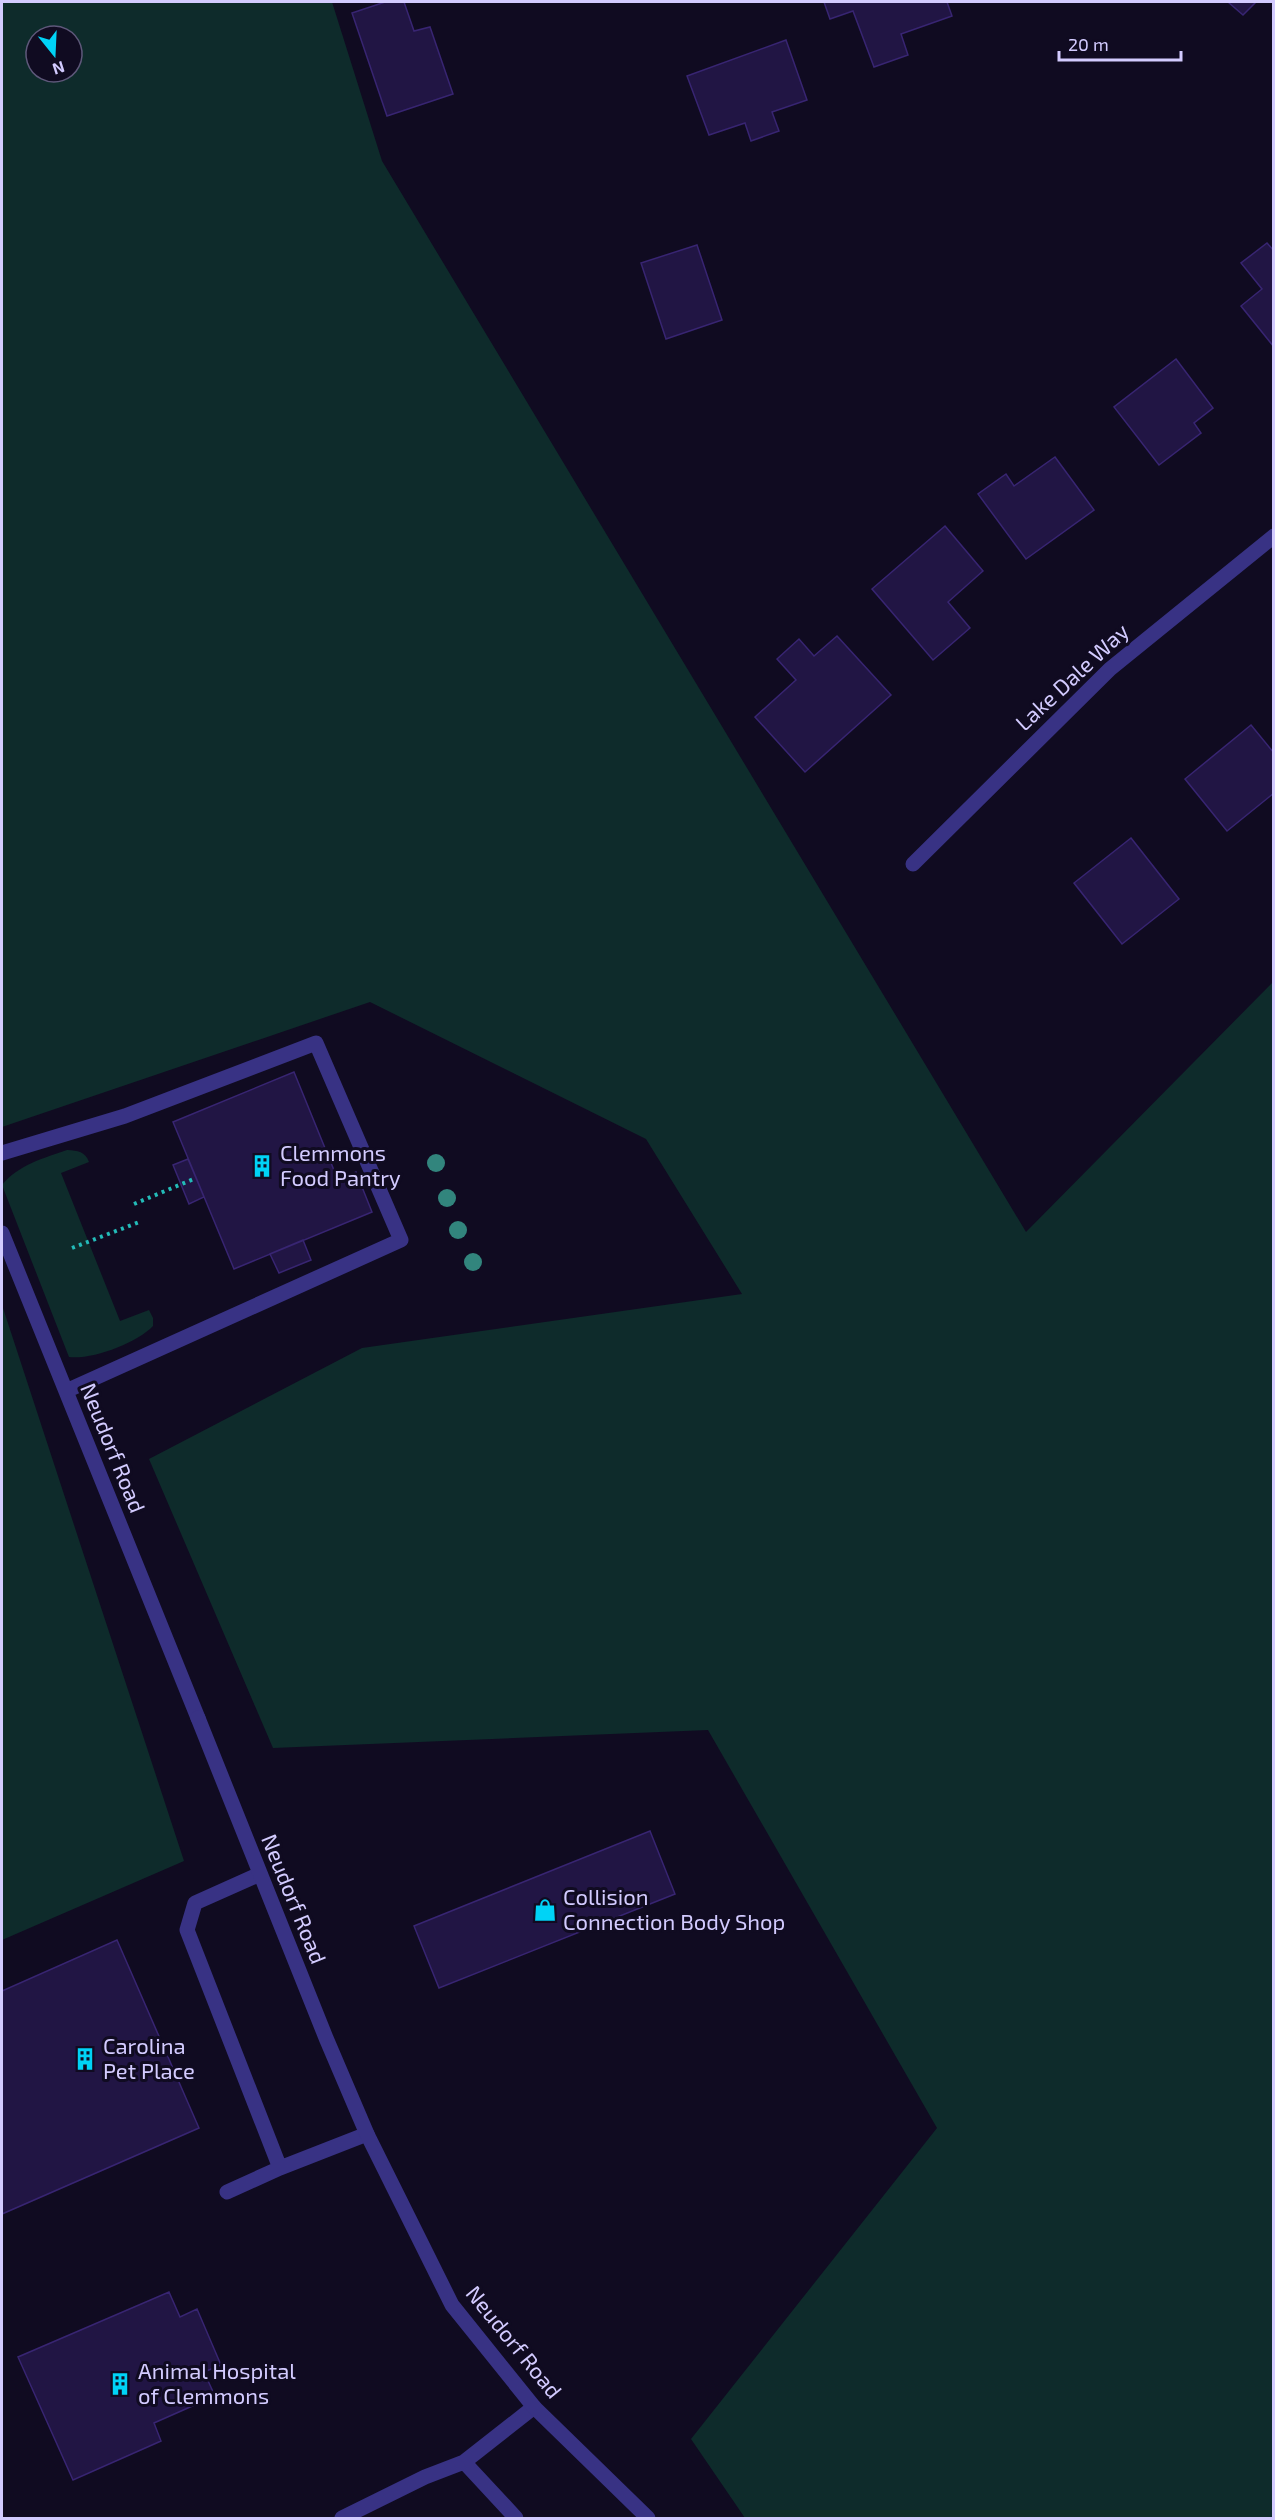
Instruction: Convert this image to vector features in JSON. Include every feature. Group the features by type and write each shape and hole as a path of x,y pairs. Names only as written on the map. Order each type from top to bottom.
{"street":[{"name":"Lake Dale Way","path":"913,864 1110,669 1274,536"},
{"path":"2,1153 125,1116 316,1042 401,1240 66,1391"},
{"name":"Neudorf Road","path":"2,1233 367,2134 452,2305 534,2407 648,2518"},
{"path":"260,1874 195,1903 187,1930 280,2168"},
{"path":"227,2192 280,2168 367,2134"},
{"path":"342,2518 425,2477 464,2462 534,2407"},
{"path":"464,2462 516,2518"}],"path":[{"path":"134,1204 196,1178"},
{"path":"72,1248 142,1221"}],"green space":[{"path":"2,2 332,2 382,161 1026,1232 1273,982 1273,2518 745,2518 691,2439 937,2128 708,1730 273,1748 149,1459 362,1348 742,1294 646,1139 370,1002 2,1127"},
{"path":"67,1150 78,1151 89,1162 61,1173 120,1321 149,1310 153,1318 153,1326 125,1344 101,1353 79,1357 69,1357 2,1185 24,1167"},
{"path":"2,1305 184,1861 2,1940"}],"building":[{"path":"385,2 404,2 414,31 430,27 453,94 387,116 352,13"},
{"path":"824,2 947,2 952,16 901,34 908,55 874,67 853,11 830,19"},
{"path":"1228,2 1256,2 1243,15"},
{"path":"786,40 807,100 772,112 779,131 751,141 745,123 709,135 687,76"},
{"path":"1267,243 1274,251 1274,347 1241,306 1262,289 1241,263"},
{"path":"697,245 722,320 666,339 641,263"},
{"path":"1176,359 1213,408 1194,423 1201,433 1159,465 1114,407"},
{"path":"1055,457 1094,510 1026,559 978,494 1006,474 1014,486"},
{"path":"945,526 983,571 948,602 970,628 933,660 872,589"},
{"path":"837,636 891,695 805,772 755,717 796,680 777,659 799,639 814,656"},
{"path":"1251,725 1274,753 1274,793 1227,831 1185,779"},
{"path":"1131,838 1179,899 1122,944 1074,883"},
{"name":"Clemmons Food Pantry","path":"294,1072 338,1180 356,1172 372,1212 234,1269 173,1122"},
{"path":"188,1159 204,1197 189,1204 173,1165"},
{"path":"303,1240 311,1260 279,1273 270,1254"},
{"name":"Collision Connection Body Shop","path":"650,1831 675,1894 439,1988 414,1926"},
{"name":"Carolina Pet Place","path":"117,1940 199,2128 2,2214 2,1991"},
{"name":"Animal Hospital of Clemmons","path":"169,2292 180,2317 197,2309 221,2365 204,2372 215,2396 154,2423 161,2441 73,2480 18,2357"}],"place":[{"name":"Clemmons Food Pantry","path":"262,1166"},
{"name":"Collision Connection Body Shop","path":"545,1910"},
{"name":"Carolina Pet Place","path":"85,2059"},
{"name":"Animal Hospital of Clemmons","path":"120,2384"}]}
